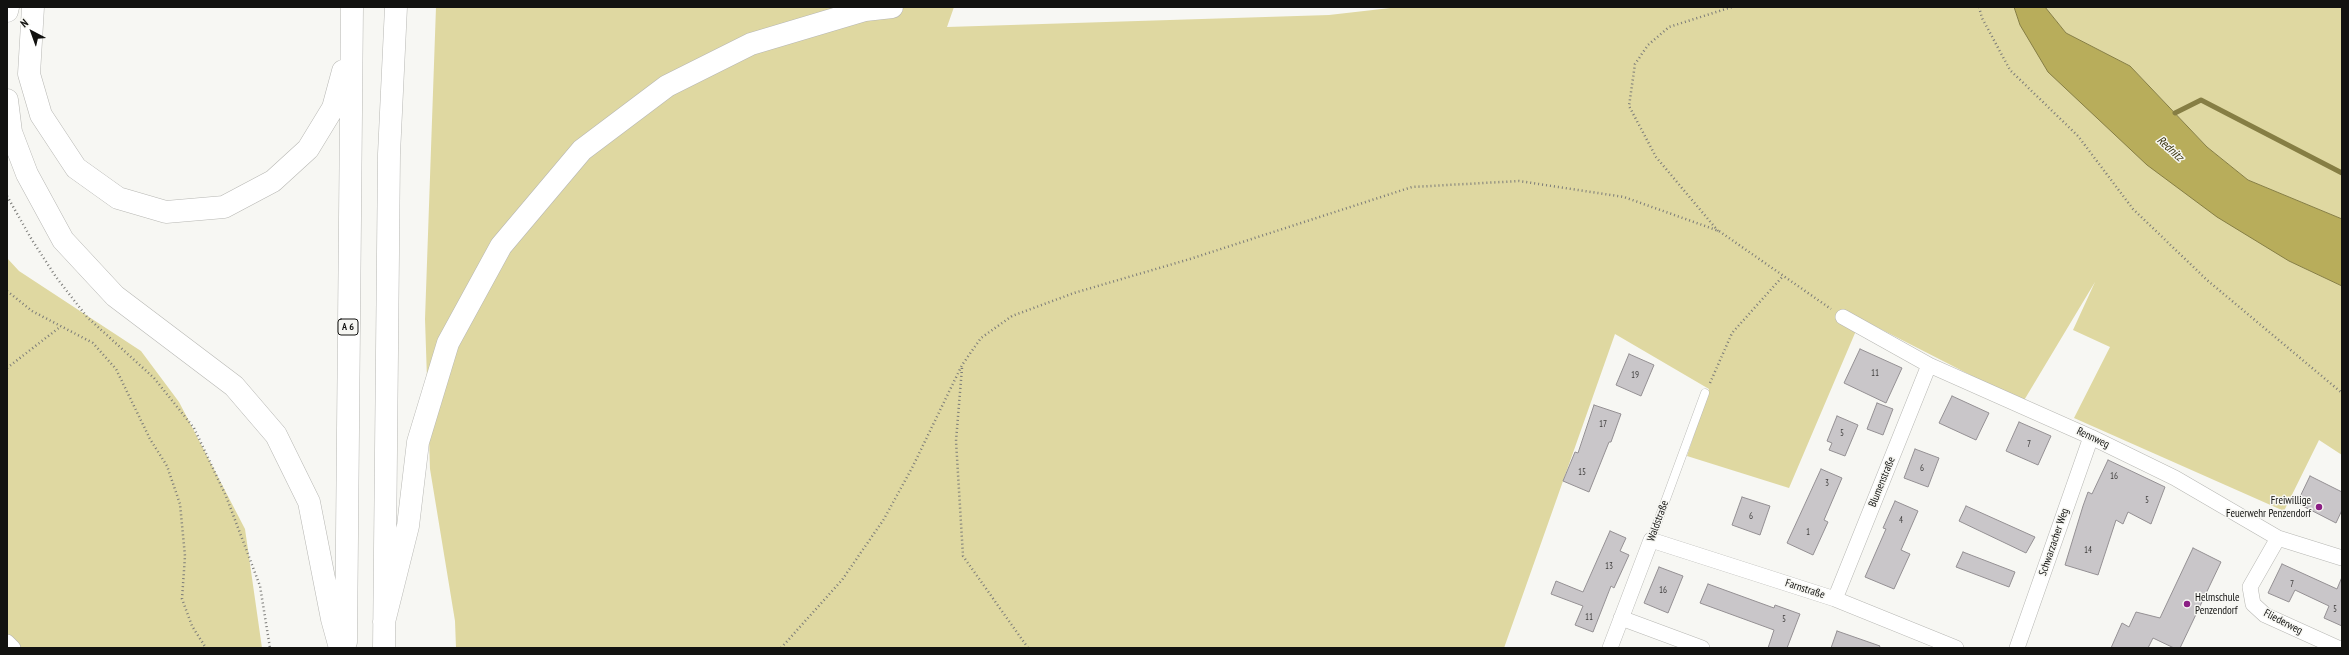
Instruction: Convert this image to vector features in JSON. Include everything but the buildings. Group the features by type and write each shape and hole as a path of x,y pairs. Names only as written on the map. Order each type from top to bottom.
{"highway":[{"path":"7,11 8,7"},
{"path":"33,7 29,74 41,115 76,168 118,198 166,212 224,207 273,181 308,149 333,108 343,77 351,7"},
{"name":"A 6","path":"346,648 351,7"},
{"path":"384,648 389,154 396,7"},
{"path":"384,622 408,526 418,442 448,343 501,246 582,150 667,86 751,44 865,10 892,7"},
{"path":"7,100 11,132 27,174 63,240 115,296 234,386 276,435 309,502 332,619 340,648"}],"street":[{"name":"Rennweg","path":"1843,317 1929,365 2091,437 2175,478 2278,538 2342,558"},
{"name":"Blumenstraße","path":"1835,599 1929,365"},
{"name":"Schwarzacher Weg","path":"2017,648 2091,437"},
{"name":"Fliederweg","path":"2278,538 2250,587 2253,604 2265,614 2338,648"},
{"name":"Farnstraße","path":"1650,540 1835,599 1956,648"},
{"name":"Waldstraße","path":"1610,648 1650,540"},
{"path":"1621,618 1702,648"},
{"path":"7,642 13,648"}],"lane":[{"name":"Waldstraße","path":"1650,540 1705,393"}],"path":[{"path":"1732,7 1669,27 1648,45 1635,64 1629,106 1656,157 1719,231 1843,317"},
{"path":"1979,7 1982,18 2010,70 2078,136 2133,210 2207,280 2342,393"},
{"path":"781,648 842,580 884,519 913,466 962,365 981,338 1012,316 1074,293 1190,259 1412,187 1518,181 1624,197 1719,231"},
{"path":"7,196 56,277 87,317 154,378 194,428 226,496 260,586 270,648"},
{"path":"1705,393 1732,333 1783,276"},
{"path":"7,291 32,311 60,327 76,332 93,343 116,369 150,438 168,466 180,504 185,556 182,599 192,626 206,648"},
{"path":"7,368 60,327"},
{"path":"962,365 956,441 963,556 1028,648"}],"shaded area":[{"path":"436,7 954,7 947,27 1329,15 1399,7 2014,7 2020,25 2289,261 2342,286 2342,455 2319,440 2284,511 2074,418 2110,347 2073,330 2095,282 2023,402 1861,319 1789,488 1687,456 1709,389 1615,334 1504,648 456,648 455,621 430,469 425,319"},
{"path":"2045,7 2342,7 2342,219 2248,180 2207,147 2130,66 2066,33"},
{"path":"7,258 19,271 141,351 179,402 245,529 262,648 7,648"}],"water":[{"name":"Rednitz","path":"2014,7 2045,7 2066,33 2130,66 2207,147 2248,180 2342,219 2342,286 2289,261 2217,217 2147,165 2048,72 2020,25"}],"waterway":[{"path":"2175,113 2201,100 2342,173"}],"place":[{"name":"Freiwillige Feuerwehr Penzendorf","path":"2319,507"},
{"name":"Helmschule Penzendorf","path":"2187,604"}]}
